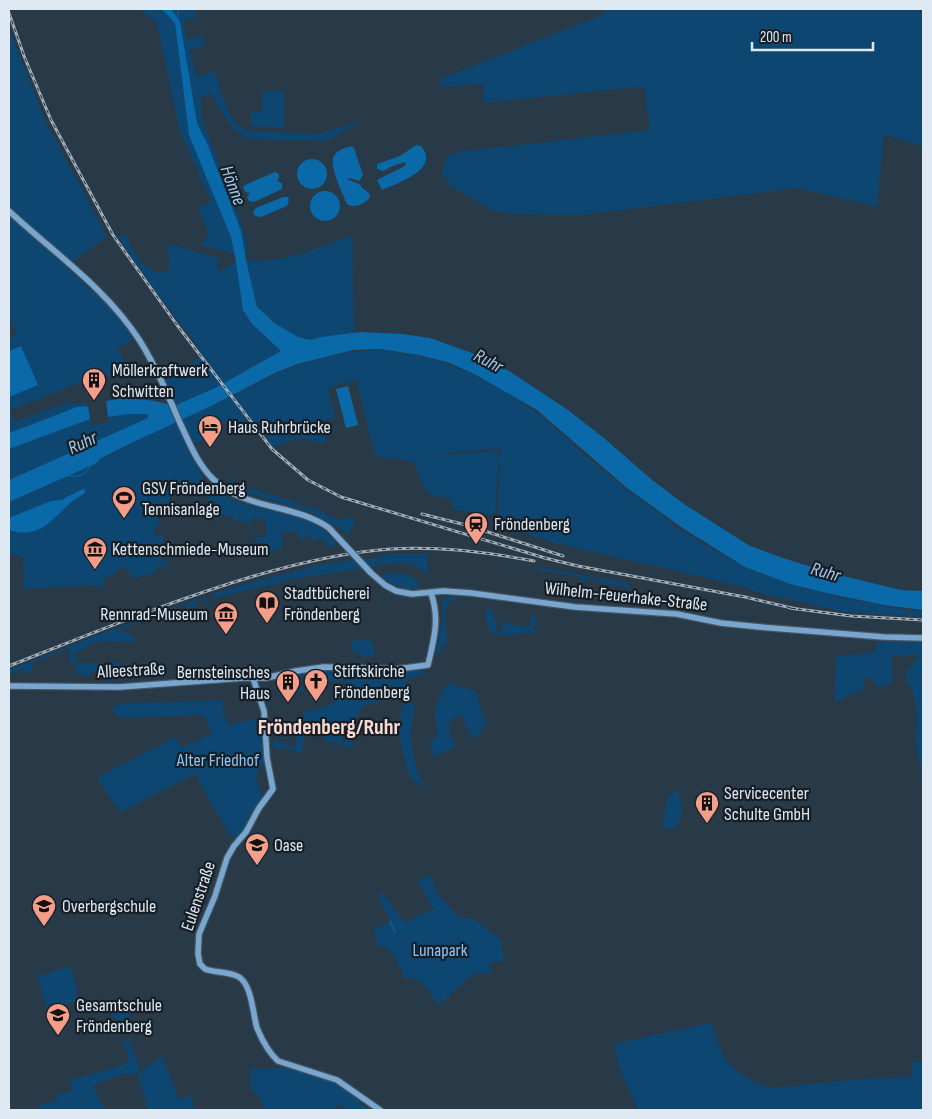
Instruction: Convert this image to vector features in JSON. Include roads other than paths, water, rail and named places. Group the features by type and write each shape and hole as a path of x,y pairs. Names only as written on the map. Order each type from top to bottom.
{"main road":[{"name":"Wilhelm-Feuerhake-Straße","path":"9,211 109,300 141,343 162,382 200,465 212,478 228,492 309,516 329,528 371,573 385,585 405,593 443,591 471,593 575,607 677,614 721,623 847,635 923,638"},
{"name":"Alleestraße","path":"9,686 120,687 266,678 324,667 390,669 414,668 428,665 437,622 431,593"},
{"name":"Eulenstraße","path":"254,678 264,711 267,758 273,789 259,808 246,832 230,851 214,901 199,934 197,947 199,961 205,969 239,977 245,983 257,1028 268,1050 278,1061 337,1080 380,1110"},
{"path":"258,693 261,684 266,678"}],"waterway":[{"name":"Hönne","path":"178,9 178,20"},
{"path":"68,476 81,475 90,466"},
{"path":"390,921 395,933"}],"railway":[{"path":"9,13 24,56 51,120 113,235 177,325 272,449 308,480 341,497 545,558 578,566 745,597 796,609"},
{"path":"422,514 466,525 563,556"},
{"path":"9,666 130,618 192,596 254,576 322,559 373,550 427,548 481,552 534,561"},
{"path":"790,608 851,616 923,620"}],"place":[{"name":"Möllerkraftwerk Schwitten","path":"94,401"},
{"name":"Haus Ruhrbrücke","path":"210,448"},
{"name":"GSV Fröndenberg Tennisanlage","path":"124,519"},
{"name":"Fröndenberg","path":"476,545"},
{"name":"Kettenschmiede-Museum","path":"95,570"},
{"name":"Stadtbücherei Fröndenberg","path":"267,624"},
{"name":"Rennrad-Museum","path":"226,635"},
{"name":"Stiftskirche Fröndenberg","path":"316,702"},
{"name":"Bernsteinsches Haus","path":"288,703"},
{"name":"Servicecenter Schulte GmbH","path":"707,824"},
{"name":"Oase","path":"257,866"},
{"name":"Overbergschule","path":"44,927"},
{"name":"Gesamtschule Fröndenberg","path":"58,1036"}],"district":[{"name":"Fröndenberg/Ruhr","path":"329,726"}],"water label":[{"name":"Ruhr","path":"489,360"},
{"name":"Ruhr","path":"82,442"},
{"name":"Ruhr","path":"826,571"}],"park label":[{"name":"Alter Friedhof","path":"218,760"},
{"name":"Lunapark","path":"440,950"}]}
